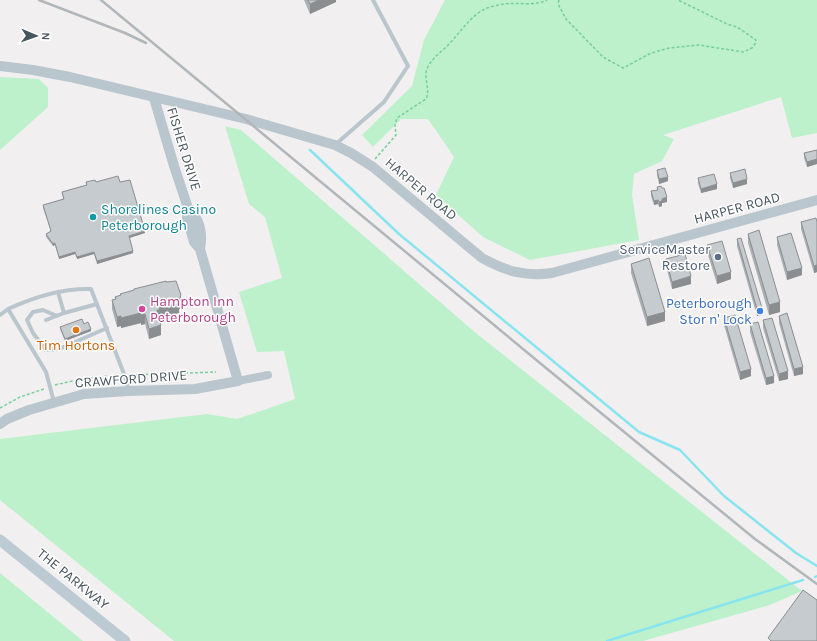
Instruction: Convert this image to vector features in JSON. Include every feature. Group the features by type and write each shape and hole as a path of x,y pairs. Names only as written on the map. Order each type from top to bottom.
{"main road":[{"name":"THE PARKWAY","path":"0,539 125,641"}],"street":[{"name":"HARPER ROAD","path":"0,66 70,77 246,119 335,145 373,167 482,258 495,265 519,274 530,275 552,273 817,200"},
{"name":"FISHER DRIVE","path":"154,98 188,208 187,218 194,242 200,249 238,381"},
{"name":"CRAWFORD DRIVE","path":"0,424 28,410 84,394 195,389 268,375"}],"lane":[{"path":"335,145 384,102 408,66 373,0"},
{"path":"0,315 8,309 28,300 58,292 92,289 125,375 128,391"},
{"path":"58,292 64,313"},
{"path":"46,320 64,313 97,304"},
{"path":"8,309 46,372 51,386 54,402"},
{"path":"57,316 43,310 32,312 27,320 33,333 46,350 59,349 107,328"}],"path":[{"path":"374,160 396,135 395,125 397,118 426,99 428,95 426,70 434,58 455,38 471,19 483,10 500,5 513,2 541,4 547,0"},
{"path":"559,0 558,4 566,20 603,57 623,68 651,53 669,48 699,44 743,52 752,48 755,44 756,40 737,27 727,24 678,0"},
{"path":"0,408 20,397 51,386 81,379 115,375 216,372"}],"green space":[{"path":"445,0 817,0 817,133 792,138 781,97 663,135 674,139 662,161 634,174 632,195 639,240 530,260 483,237 436,195 454,157 428,119 401,119 373,147 362,135 412,86 424,40"},
{"path":"0,77 39,79 48,88 48,107 0,150"},
{"path":"225,126 241,130 477,334 802,591 770,605 643,641 174,641 0,500 0,439 207,414 237,419 295,399 284,351 257,352 239,292 282,278 265,217 249,204"},
{"path":"0,573 83,641 0,641"}],"building":[{"path":"308,0 319,0 310,4"},
{"path":"817,150 817,159 807,162 804,153"},
{"path":"665,168 668,177 659,179 657,170"},
{"path":"745,169 747,179 733,183 730,173"},
{"path":"714,174 717,184 701,189 698,178"},
{"name":"Shorelines Casino Peterborough","path":"118,176 120,182 130,180 145,231 129,236 133,251 97,261 94,252 77,257 75,252 59,257 55,243 53,244 46,234 51,231 43,205 64,199 62,192 87,185 86,182 95,180 96,182"},
{"path":"661,186 664,188 667,197 659,202 658,200 654,201 651,191 658,190 657,187"},
{"path":"816,218 817,265 814,266 801,222"},
{"path":"759,230 780,302 769,305 748,234"},
{"path":"791,233 802,268 787,272 777,237"},
{"path":"741,238 762,308 757,309 737,239"},
{"path":"722,241 731,272 717,276 707,245"},
{"path":"685,254 691,276 672,282 666,259"},
{"path":"649,258 665,312 647,317 631,264"},
{"path":"166,281 176,281 181,298 177,299 179,304 159,308 160,310 157,310 161,325 149,329 145,314 141,315 141,313 121,318 121,316 117,317 112,300 116,299 115,297 134,289"},
{"path":"787,313 803,367 794,369 779,316"},
{"path":"735,315 751,369 740,372 724,318"},
{"path":"772,318 788,371 779,374 763,320"},
{"name":"Tim Hortons","path":"82,319 84,324 88,322 91,329 65,339 60,327"},
{"path":"758,322 774,376 766,378 750,324"},
{"path":"803,590 817,600 817,641 771,641 768,638"}],"waterway":[{"path":"310,150 399,234 639,432 680,450 724,496 796,553 817,566"},
{"path":"607,641 803,580"}],"railway":[{"path":"39,0 125,33 146,43"},
{"path":"101,0 755,539 817,584"}],"place":[{"name":"Shorelines Casino Peterborough","path":"93,217"},
{"name":"ServiceMaster Restore","path":"718,257"},
{"name":"Hampton Inn Peterborough","path":"142,309"},
{"name":"Peterborough Stor n' Lock","path":"760,311"},
{"name":"Tim Hortons","path":"76,330"}]}
